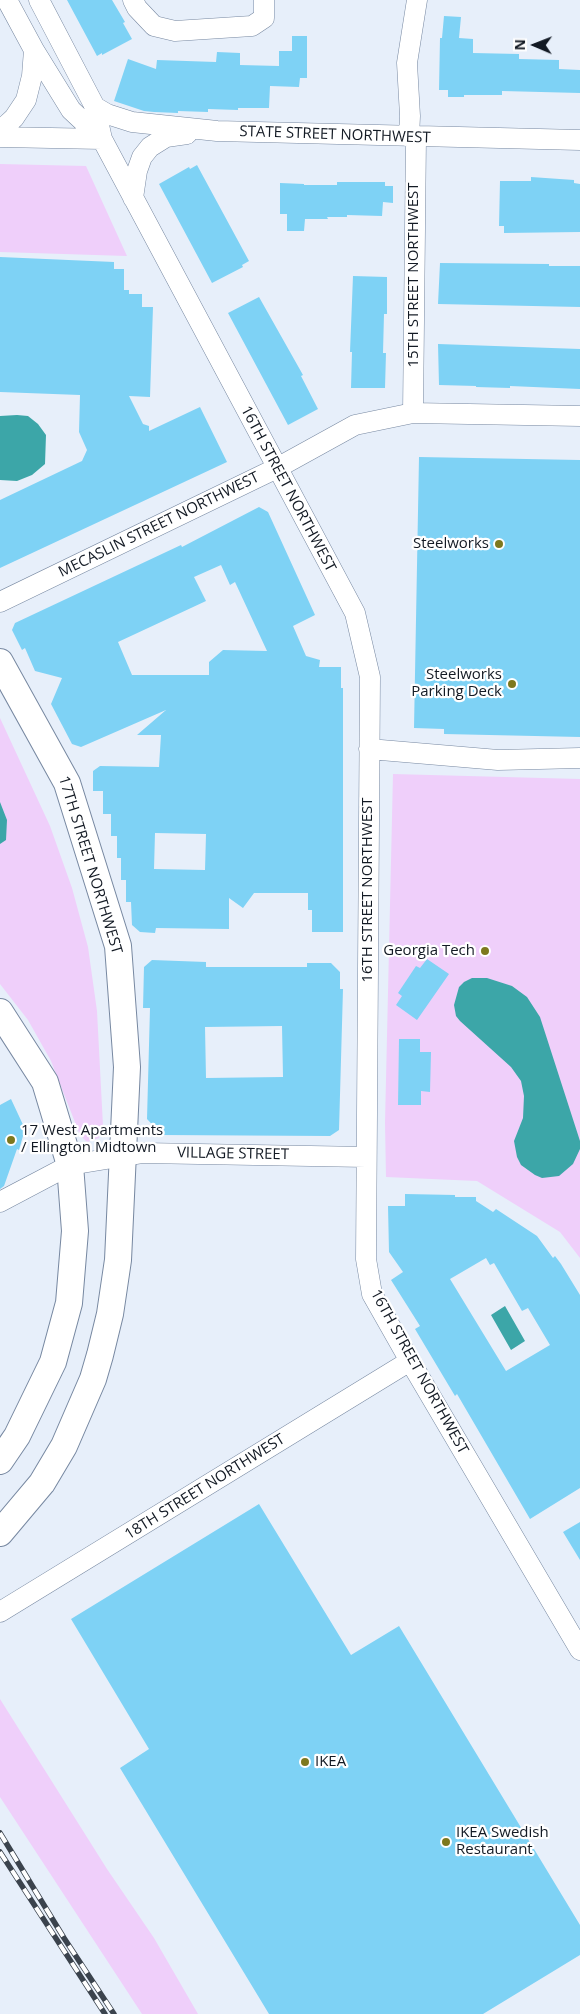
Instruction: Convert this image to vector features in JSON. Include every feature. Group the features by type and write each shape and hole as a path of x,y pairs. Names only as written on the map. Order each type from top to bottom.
{"main road":[{"name":"17TH STREET NORTHWEST","path":"0,662 67,783 118,946 127,1067 118,1260 110,1314 93,1379 64,1446 42,1483 0,1533"},
{"path":"0,1012 45,1082 70,1165 74,1231 69,1303 53,1362 17,1436 0,1462"}],"street":[{"name":"16TH STREET NORTHWEST","path":"7,0 34,50 71,110 102,139"},
{"name":"16TH STREET NORTHWEST","path":"39,0 95,107 102,139 355,613 370,677 366,1258 372,1294 580,1650"},
{"path":"133,0 137,8 154,26 175,31 252,26 264,18 264,0"},
{"name":"15TH STREET NORTHWEST","path":"413,413 412,137 406,63 416,0"},
{"path":"0,130 23,107 29,92 34,50"},
{"name":"STATE STREET NORTHWEST","path":"95,107 107,114 132,122 217,131 580,140"},
{"path":"133,198 137,171 142,157 157,141 176,135 217,131"},
{"path":"0,137 102,139"},
{"name":"MECASLIN STREET NORTHWEST","path":"0,602 277,468 355,425 413,413 580,416"},
{"path":"369,749 498,760 580,758"},
{"name":"VILLAGE STREET","path":"0,1202 70,1165 143,1153 366,1157"},
{"name":"18TH STREET NORTHWEST","path":"0,1612 410,1361"}],"shaded area":[{"path":"0,164 86,166 127,256 0,252"},
{"path":"0,718 50,826 72,888 88,947 97,1011 103,1126 99,1138 87,1142 80,1135 51,1061 28,1020 0,984"},
{"name":"Georgia Tech","path":"393,774 580,779 580,1258 560,1232 477,1181 386,1177 385,1123"},
{"path":"0,1699 107,1869 154,1938 198,2014 142,2014 0,1797"}],"water":[{"path":"0,416 28,416 38,424 46,435 45,464 32,475 17,481 0,480"},
{"path":"0,802 7,820 6,840 0,844"},
{"path":"472,978 487,978 512,986 527,997 540,1017 580,1141 580,1149 573,1164 559,1176 542,1178 535,1175 521,1165 517,1157 514,1141 523,1118 524,1096 521,1081 511,1067 456,1016 454,1005 459,987"},
{"path":"505,1306 525,1341 511,1350 491,1315"}],"building":[{"path":"67,0 112,0 125,22 123,23 132,39 97,56"},
{"path":"444,16 461,17 459,38 473,39 473,53 519,54 519,59 559,60 559,69 580,70 580,93 502,91 502,95 448,97 448,90 439,90 440,38 442,38"},
{"path":"292,36 307,36 307,78 300,78 299,87 270,86 269,108 208,109 208,112 154,112 144,111 114,101 128,59 156,69 157,60 216,62 217,52 240,53 240,65 279,66 279,51 292,51"},
{"path":"197,165 249,261 242,265 243,267 212,283 159,184 189,167 190,169"},
{"path":"531,177 574,180 574,183 580,184 580,232 504,233 504,226 499,226 500,181 531,181"},
{"path":"337,182 385,182 385,186 393,186 393,203 383,202 382,216 347,215 347,217 327,217 328,219 305,219 304,231 287,231 287,214 280,214 280,183 337,185"},
{"path":"0,257 114,262 114,269 124,269 124,290 129,290 129,294 142,294 142,307 153,307 150,397 129,396 143,424 149,426 149,431 200,407 227,462 0,568 0,500 82,461 87,450 79,432 80,395 0,392"},
{"path":"440,263 580,266 580,307 438,304"},
{"path":"353,276 387,277 387,314 384,314 383,353 386,353 385,388 351,388 352,352 350,352"},
{"path":"259,297 303,375 301,376 318,409 288,425 228,313"},
{"path":"438,344 580,349 580,389 439,385"},
{"name":"Steelworks","path":"419,457 580,460 580,737 444,734 444,729 414,728"},
{"path":"259,507 268,512 315,615 293,626 306,656 320,660 319,667 341,667 341,688 343,688 343,932 312,932 312,910 308,910 308,893 254,893 243,908 229,898 229,929 156,928 155,933 140,932 132,925 131,902 126,902 126,880 121,880 121,858 117,858 117,836 111,836 111,814 103,814 103,791 93,791 93,771 100,766 159,767 161,735 137,735 166,710 81,747 72,744 51,704 62,678 35,671 25,648 22,650 12,630 15,623 181,545 182,547","holes":["221,565 230,585 235,582 267,651 223,650 209,662 209,675 132,675 118,642 206,601 194,577","155,833 206,834 205,870 154,869"]},
{"path":"427,959 449,974 417,1020 396,1005 402,996 398,993 416,966 420,968"},
{"path":"152,960 206,962 206,967 307,967 307,963 331,963 340,972 340,989 343,989 339,1130 330,1136 162,1135 147,1119 150,1008 143,1008 144,967","holes":["282,1026 283,1077 206,1078 205,1027"]},
{"path":"399,1039 420,1039 420,1052 431,1052 430,1092 421,1091 421,1105 398,1105"},
{"name":"17 West Apartments / Ellington Midtown","path":"11,1099 25,1129 19,1150 17,1149 4,1186 0,1189 0,1105"},
{"path":"405,1194 476,1197 476,1201 493,1212 496,1209 537,1236 553,1258 555,1256 561,1264 580,1295 580,1488 530,1519 457,1394 455,1396 415,1329 420,1326 391,1280 403,1272 389,1252 388,1206 405,1206","holes":["486,1258 490,1265 494,1263 522,1311 528,1308 550,1345 506,1371 450,1279"]},
{"name":"IKEA","path":"259,1504 351,1655 399,1626 580,1925 580,1955 483,2014 269,2014 120,1768 149,1749 71,1619"},
{"path":"580,1522 580,1560 563,1532"}],"railway":[{"path":"0,1833 64,1938 114,2014"},
{"path":"0,1852 105,2014"}],"place":[{"name":"Steelworks","path":"499,544"},
{"name":"Steelworks Parking Deck","path":"512,684"},
{"name":"Georgia Tech","path":"485,951"},
{"name":"17 West Apartments / Ellington Midtown","path":"11,1140"},
{"name":"IKEA","path":"305,1762"},
{"name":"IKEA Swedish Restaurant","path":"446,1842"}]}
